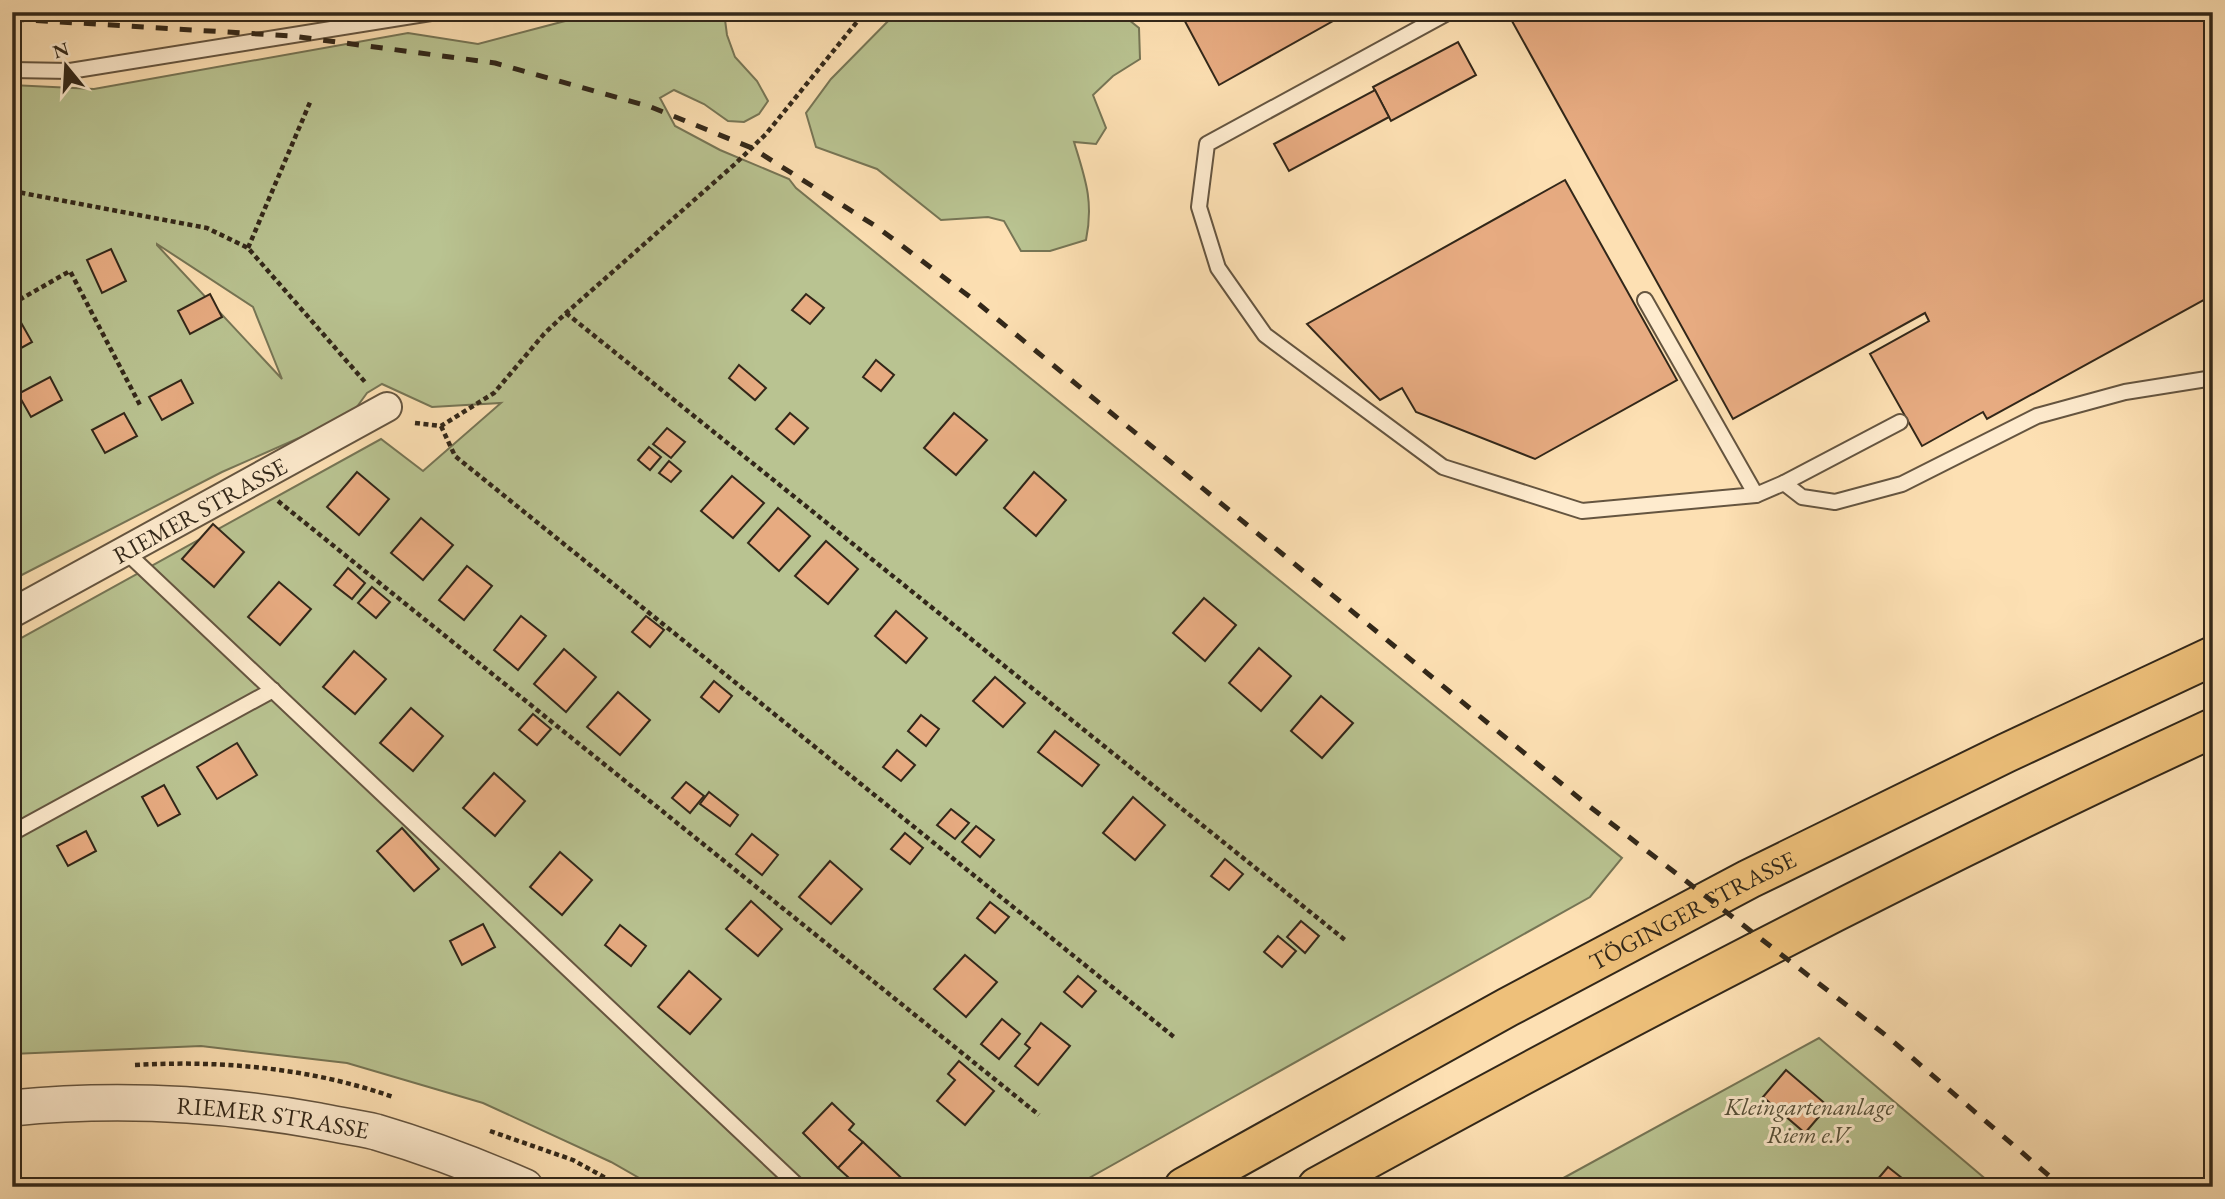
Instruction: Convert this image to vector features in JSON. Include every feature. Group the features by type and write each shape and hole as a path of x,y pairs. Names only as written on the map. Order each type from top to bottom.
{"highway":[{"name":"TÖGINGER STRASSE","path":"1184,1187 1508,1007 1749,879 2006,753 2213,656"},
{"path":"1317,1187 1536,1066 1850,902 2213,728"}],"street":[{"name":"RIEMER STRASSE","path":"12,613 387,407"},
{"name":"RIEMER STRASSE","path":"12,1108 65,1103 265,1111 374,1132 474,1165 525,1187"}],"lane":[{"path":"12,70 70,71 437,12"},
{"path":"1449,12 1207,144 1199,207 1218,268 1265,335 1443,467 1582,511 1756,495 1900,422"},
{"path":"1645,300 1756,495"},
{"path":"1784,483 1802,497 1835,502 1902,484 2037,416 2125,392 2213,377"},
{"path":"125,551 800,1187"},
{"path":"12,833 273,690"}],"path":[{"path":"12,191 207,228 248,248 387,407 415,423 442,426 494,393 544,334 566,313 766,134 865,12"},
{"path":"248,248 311,100"},
{"path":"12,304 70,271 141,407"},
{"path":"566,313 1345,940"},
{"path":"442,426 455,456 1174,1037"},
{"path":"253,481 1039,1115"}],"green space":[{"path":"573,12 724,12 727,35 735,57 757,81 768,101 759,114 744,122 728,121 704,104 674,90 660,98 675,126 720,150 789,179 796,188 1622,858 1590,897 1073,1187 655,1187 611,1162 483,1103 347,1063 201,1046 12,1054 12,643 381,439 423,471 501,403 432,407 382,384 367,393 351,415 222,472 12,580 12,85 94,89 408,33 478,44 565,21","holes":["157,244 253,307 282,379"]},
{"path":"897,12 1119,12 1139,28 1140,59 1113,76 1093,95 1106,128 1096,144 1074,142 1089,201 1086,240 1050,251 1021,251 1004,221 988,217 941,220 877,169 816,147 806,113 831,79"},
{"name":"Kleingartenanlage Riem e.V.","path":"1819,1038 1995,1187 1547,1187"}],"building":[{"path":"1180,12 1349,12 1219,85"},
{"path":"1507,12 2213,12 2213,295 1987,419 1983,412 1922,446 1870,354 1929,321 1925,313 1733,419"},
{"path":"1458,42 1476,75 1391,121 1373,87"},
{"path":"1375,90 1389,117 1289,171 1274,144"},
{"path":"1565,180 1677,380 1535,459 1416,412 1402,388 1380,400 1307,324"},
{"path":"111,249 126,281 102,293 87,260"},
{"path":"210,294 222,317 190,334 178,311"},
{"path":"806,294 824,308 810,324 792,310"},
{"path":"19,319 32,342 12,353 12,323"},
{"path":"876,360 894,375 881,391 863,377"},
{"path":"739,365 766,388 755,400 729,378"},
{"path":"50,377 62,400 31,417 18,394"},
{"path":"181,380 193,403 162,420 149,397"},
{"path":"124,413 137,436 105,453 92,430"},
{"path":"790,413 808,428 794,444 776,429"},
{"path":"954,413 987,440 956,475 924,448"},
{"path":"667,428 685,442 671,458 653,444"},
{"path":"649,447 661,457 650,470 638,460"},
{"path":"669,461 681,471 671,482 659,473"},
{"path":"357,472 389,499 359,535 327,507"},
{"path":"1034,472 1066,500 1036,536 1004,508"},
{"path":"732,476 764,503 733,538 701,511"},
{"path":"778,508 810,536 779,571 748,543"},
{"path":"421,518 453,545 423,580 391,553"},
{"path":"213,524 244,552 214,587 182,559"},
{"path":"826,541 858,569 828,604 795,576"},
{"path":"467,566 492,586 464,620 439,600"},
{"path":"348,568 365,583 352,599 334,585"},
{"path":"279,582 311,609 280,645 248,617"},
{"path":"372,587 390,602 376,618 358,603"},
{"path":"1204,598 1236,625 1205,661 1173,633"},
{"path":"896,611 927,638 906,663 875,636"},
{"path":"521,616 546,636 518,670 494,650"},
{"path":"646,616 664,630 650,647 632,632"},
{"path":"1259,648 1291,676 1261,711 1229,683"},
{"path":"564,649 596,677 566,712 534,684"},
{"path":"354,651 386,679 355,714 323,687"},
{"path":"995,677 1025,703 1003,727 973,701"},
{"path":"714,681 732,696 719,712 701,697"},
{"path":"618,692 650,720 620,755 587,727"},
{"path":"1321,696 1353,723 1322,758 1291,731"},
{"path":"411,708 443,736 413,771 380,743"},
{"path":"533,714 551,729 537,745 519,730"},
{"path":"921,715 939,729 926,746 908,731"},
{"path":"1055,731 1099,765 1082,786 1038,752"},
{"path":"237,743 257,775 217,799 197,767"},
{"path":"897,750 915,765 901,781 883,767"},
{"path":"494,773 525,801 495,836 463,808"},
{"path":"686,782 704,796 690,813 672,798"},
{"path":"164,785 180,814 158,826 142,797"},
{"path":"709,792 738,815 730,826 700,804"},
{"path":"1133,797 1165,825 1135,860 1103,833"},
{"path":"951,809 969,823 955,839 937,825"},
{"path":"976,826 994,840 980,857 962,842"},
{"path":"402,828 439,869 414,891 377,851"},
{"path":"86,831 96,851 68,866 57,846"},
{"path":"905,833 923,848 910,864 891,849"},
{"path":"752,834 778,855 762,875 736,854"},
{"path":"560,852 592,880 562,915 530,887"},
{"path":"1225,859 1243,874 1229,890 1211,876"},
{"path":"830,861 862,889 831,924 799,897"},
{"path":"751,901 782,929 758,956 726,929"},
{"path":"990,902 1009,917 995,933 977,918"},
{"path":"1301,921 1319,936 1305,953 1287,937"},
{"path":"483,924 495,947 462,965 450,941"},
{"path":"620,925 646,946 631,966 605,945"},
{"path":"1278,936 1296,951 1282,967 1264,952"},
{"path":"965,955 997,982 966,1017 934,989"},
{"path":"689,971 721,999 690,1034 658,1007"},
{"path":"1078,976 1096,991 1082,1007 1064,992"},
{"path":"1002,1019 1020,1034 999,1059 981,1044"},
{"path":"1041,1023 1070,1046 1038,1085 1015,1066 1030,1048 1025,1044"},
{"path":"959,1061 994,1091 965,1125 937,1101 955,1080 948,1074"},
{"path":"1786,1070 1828,1106 1805,1133 1763,1097"},
{"path":"832,1103 854,1124 849,1130 863,1142 838,1168 803,1133"},
{"path":"863,1142 910,1186 859,1187 838,1168"},
{"path":"1888,1167 1912,1186 1912,1187 1871,1187"}],"railway":[{"path":"12,19 292,36 495,63 651,107 752,148 877,227 974,300 1585,803 1888,1037 2062,1187"}]}
